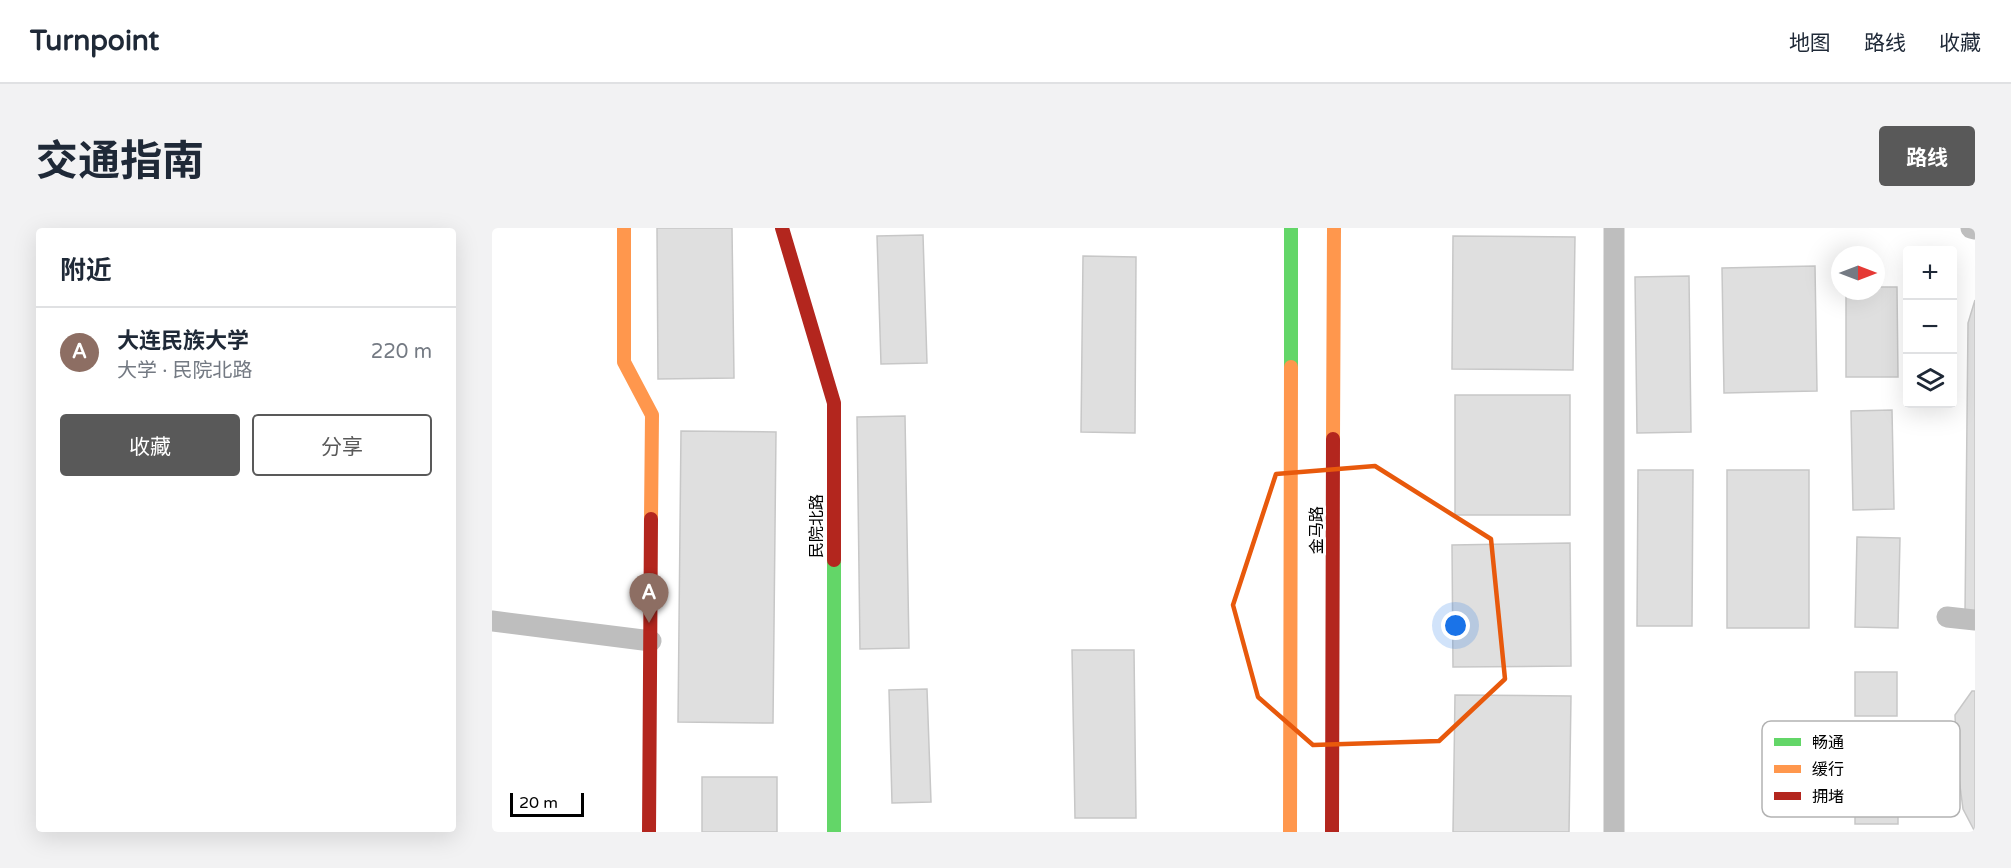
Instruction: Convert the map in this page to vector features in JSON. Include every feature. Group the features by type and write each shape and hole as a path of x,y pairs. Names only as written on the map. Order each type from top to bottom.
{"street":[{"path":"624,228 624,362 652,415 649,832"},
{"name":"民院北路","path":"782,228 834,403 834,832"},
{"name":"金马路","path":"1290,832 1291,228"},
{"name":"金马路","path":"1332,832 1334,228"},
{"path":"1614,228 1614,832"},
{"path":"1947,617 1975,620"},
{"path":"492,621 651,641"}],"highlighted area":[{"path":"1375,466 1491,539 1505,679 1439,741 1313,745 1258,697 1233,605 1276,474"}],"building":[{"path":"657,228 732,228 734,378 658,379"},
{"path":"923,235 927,363 881,364 877,236"},
{"path":"1453,236 1575,237 1573,370 1452,369"},
{"path":"1083,256 1136,257 1135,433 1081,432"},
{"path":"1815,266 1817,391 1724,393 1722,268"},
{"path":"1689,276 1691,432 1637,433 1635,277"},
{"path":"1885,287 1897,287 1898,377 1846,377 1846,300 1885,300"},
{"path":"1975,300 1975,614 1965,614 1968,323"},
{"path":"1455,395 1570,395 1570,515 1455,515"},
{"path":"1892,410 1894,509 1853,510 1851,411"},
{"path":"905,416 909,648 860,649 857,417"},
{"path":"681,431 776,432 773,723 678,722"},
{"path":"1638,470 1693,470 1692,626 1637,626"},
{"path":"1727,470 1809,470 1809,628 1727,628"},
{"path":"1857,537 1900,538 1898,628 1855,627"},
{"path":"1570,543 1571,666 1453,667 1452,545"},
{"path":"1072,650 1134,650 1136,818 1075,818"},
{"path":"1855,672 1897,672 1897,716 1855,716"},
{"path":"927,689 931,802 892,803 889,690"},
{"path":"1972,691 1975,691 1975,832 1963,809 1960,786 1960,721 1955,721 1955,715"},
{"path":"1455,695 1571,696 1569,832 1453,832"},
{"path":"702,777 777,777 777,832 702,832"},
{"path":"1855,817 1898,817 1898,824 1855,824"}],"traffic: fast":[{"path":"1291,228 1291,367"},
{"path":"834,560 834,832"}],"traffic: slow":[{"path":"624,228 624,362 652,415 651,519"},
{"path":"1333,439 1334,228"},
{"path":"1290,832 1291,367"}],"traffic: jam":[{"path":"782,228 834,403 834,560"},
{"path":"1332,832 1333,439"},
{"path":"649,832 651,519"}],"place":[{"name":"大连民族大学","path":"649,623"}]}
